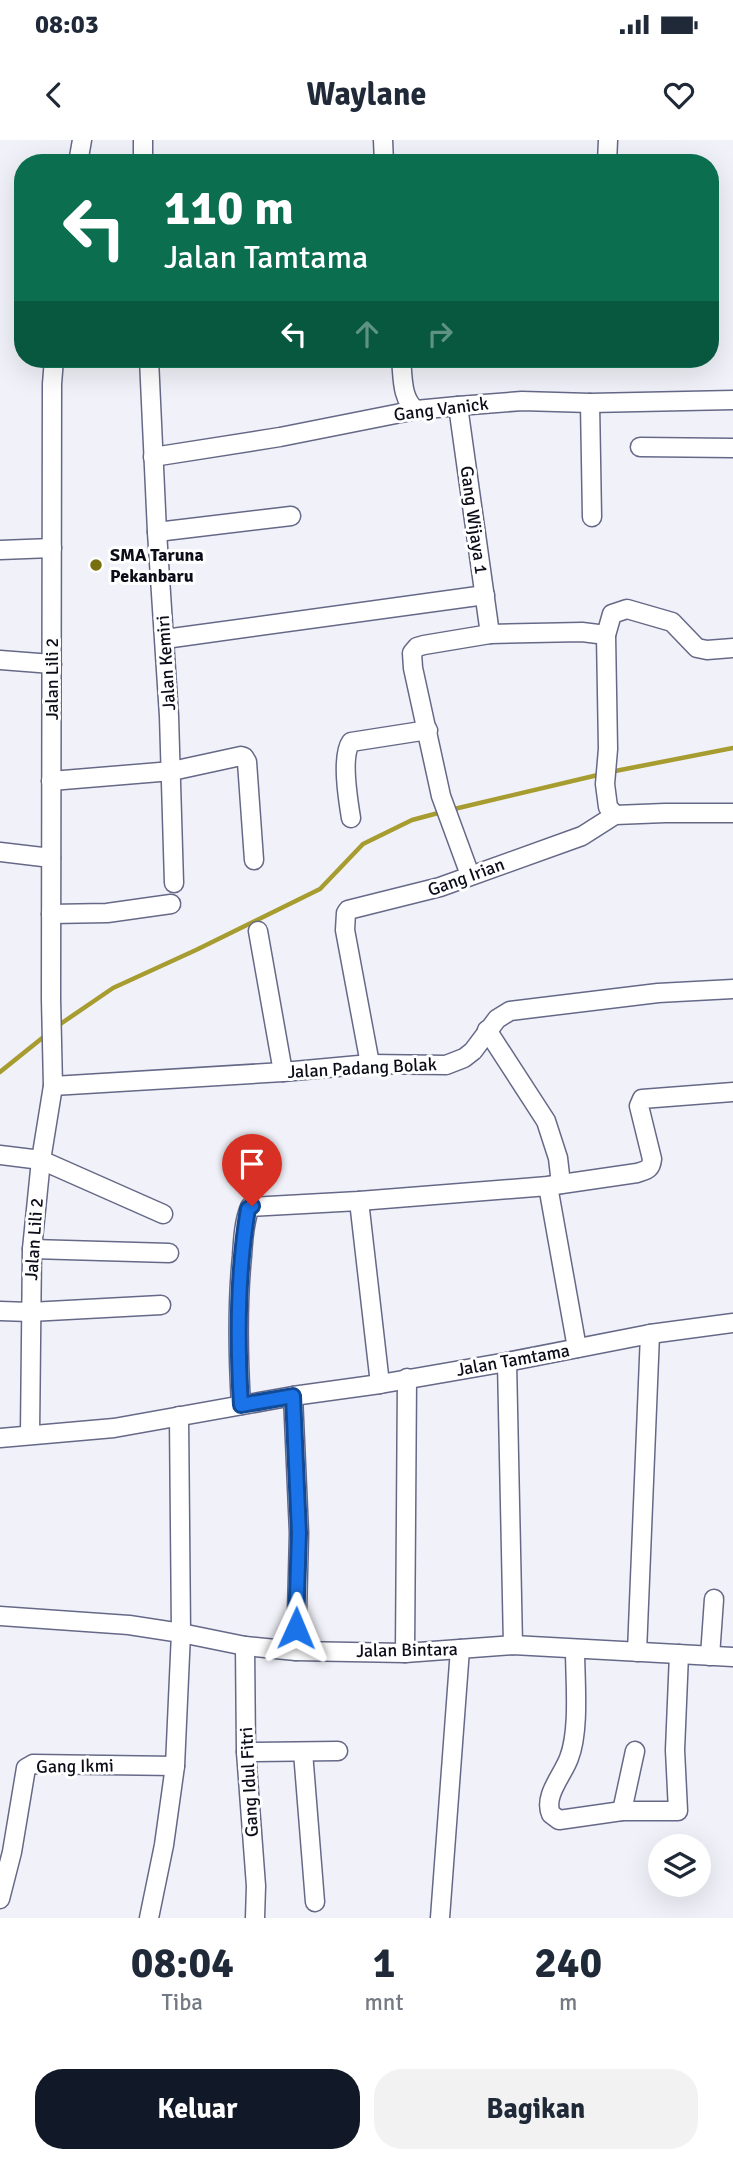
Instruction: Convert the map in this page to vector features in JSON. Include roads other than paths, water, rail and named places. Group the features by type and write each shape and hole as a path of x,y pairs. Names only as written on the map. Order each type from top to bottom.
{"street":[{"name":"Jalan Lili 2","path":"30,1434 32,1250 41,1160 53,1086 51,781 53,368"},
{"name":"Jalan Kemiri","path":"149,368 172,771 174,883"},
{"path":"402,368 405,394 409,404 416,410"},
{"name":"Gang Vanick","path":"153,457 279,437 416,410 458,405 522,401 590,403 733,400"},
{"path":"590,403 592,517"},
{"name":"Gang Wijaya 1","path":"458,405 490,634"},
{"path":"640,447 733,448"},
{"path":"157,532 291,516"},
{"path":"0,550 52,548"},
{"path":"165,639 485,595"},
{"path":"733,648 697,648 690,644 672,622 627,609 612,614 606,635 608,749 605,784 608,807 615,815 733,813"},
{"path":"470,875 441,796 412,653 417,647 424,645 490,634 582,632 606,635"},
{"path":"0,660 52,664"},
{"path":"351,818 346,765 351,742 428,730"},
{"path":"51,781 172,771 244,757 247,762 254,860"},
{"name":"Gang Irian","path":"370,1064 345,930 347,911 440,887 582,836 615,815"},
{"path":"0,852 51,859"},
{"path":"51,914 107,913 171,904"},
{"path":"258,931 283,1072"},
{"name":"Jalan Padang Bolak","path":"53,1086 370,1064 446,1065 473,1051 497,1018 510,1010 658,993 733,989"},
{"path":"487,1030 546,1121 558,1158 555,1185 577,1348"},
{"path":"241,1405 237,1345 239,1280 248,1209 251,1206 359,1201 555,1185 637,1173 652,1166 639,1106 642,1100 733,1092"},
{"path":"0,1156 41,1160 163,1214"},
{"path":"359,1201 380,1384"},
{"path":"32,1250 169,1253"},
{"path":"0,1311 30,1312 161,1305"},
{"name":"Jalan Tamtama","path":"0,1437 114,1428 507,1362 650,1334 733,1323"},
{"path":"637,1652 650,1334"},
{"path":"507,1362 513,1645"},
{"path":"405,1653 407,1378"},
{"path":"293,1396 299,1533 296,1651"},
{"path":"149,1918 164,1845 175,1766 181,1633 179,1416"},
{"path":"710,1656 714,1599"},
{"name":"Jalan Bintara","path":"0,1616 129,1625 245,1646 296,1651 405,1653 513,1645 733,1657"},
{"name":"Gang Idul Fitri","path":"245,1646 246,1752 256,1886 255,1918"},
{"path":"575,1649 574,1740 569,1758 549,1800 551,1814 559,1820 622,1811 678,1811 674,1750 679,1654"},
{"path":"440,1918 460,1650"},
{"path":"246,1752 338,1751"},
{"path":"622,1811 635,1751"},
{"path":"303,1752 315,1902"},
{"name":"Gang Ikmi","path":"0,1899 26,1768 33,1764 175,1766"}],"waterway":[{"path":"610,772 733,748"},
{"path":"450,810 602,774"},
{"path":"56,1027 113,988 320,889 363,844 412,820 442,812"},
{"path":"0,1072 46,1035"}],"place":[{"name":"SMA Taruna Pekanbaru","path":"96,565"}]}
